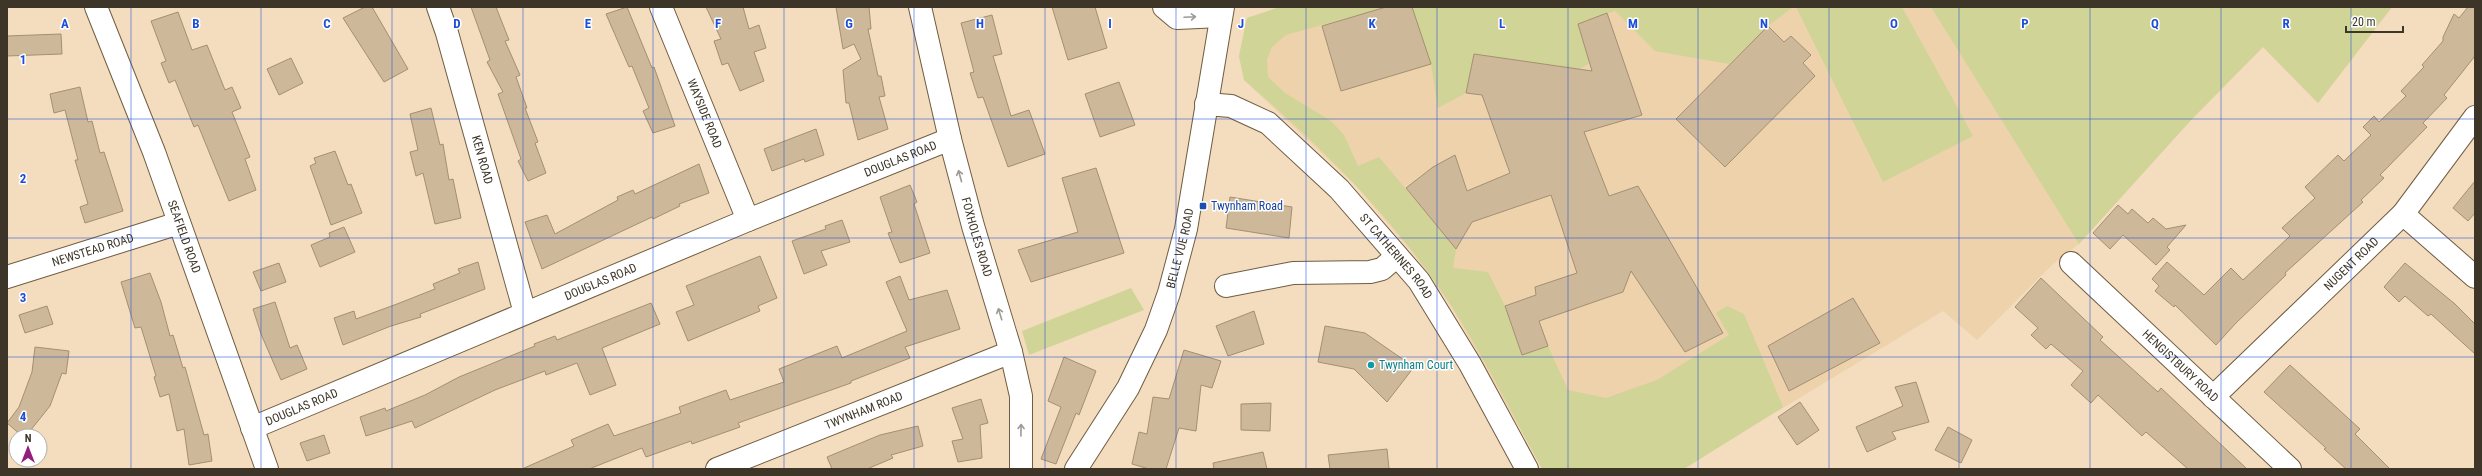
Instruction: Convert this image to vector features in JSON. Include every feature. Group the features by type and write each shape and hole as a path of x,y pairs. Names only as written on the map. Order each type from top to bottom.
{"street":[{"name":"SEAFIELD ROAD","path":"96,7 140,116 267,469"},
{"name":"KEN ROAD","path":"438,7 447,34 525,313"},
{"name":"WAYSIDE ROAD","path":"661,7 748,220"},
{"name":"FOXHOLES ROAD","path":"920,7 950,139 973,226 1011,352 1021,396 1021,469"},
{"path":"1164,7 1177,18 1222,12"},
{"name":"BELLE VUE ROAD","path":"1076,469 1128,388 1156,330 1169,293 1186,229 1222,12"},
{"name":"ST CATHERINES ROAD","path":"1206,104 1231,106 1268,123 1339,190 1419,281 1441,316 1527,469"},
{"name":"NUGENT ROAD","path":"2213,397 2403,214 2475,117"},
{"name":"DOUGLAS ROAD","path":"252,428 748,220 950,139"},
{"path":"2403,214 2475,277"},
{"name":"NEWSTEAD ROAD","path":"7,277 179,223"},
{"path":"1226,286 1293,273 1370,272 1382,269 1397,256"},
{"name":"HENGISTBURY ROAD","path":"2071,263 2290,469"},
{"name":"TWYNHAM ROAD","path":"717,469 1011,352"}],"shaded area":[{"path":"1280,7 2392,7 2318,103 2263,47 2192,119 2079,244 2052,265 1977,340 1943,311 1682,469 1540,465 1452,308 1412,252 1356,186 1244,80 1239,56 1247,18"}],"green space":[{"path":"1280,7 1386,7 1286,35 1272,47 1267,59 1268,77 1285,93 1331,121 1344,135 1358,166 1379,157 1456,249 1453,268 1488,272 1505,306 1522,355 1548,346 1568,390 1606,398 1657,380 1729,335 1716,313 1727,306 1744,314 1783,407 1684,469 1542,469 1476,347 1452,307 1430,275 1407,245 1356,186 1301,131 1244,80 1239,56 1247,18"},
{"path":"1412,7 1793,7 1768,26 1729,64 1655,51 1615,11 1578,24 1590,63 1580,69 1474,54 1466,93 1438,108 1431,64"},
{"path":"1796,7 1902,7 1973,136 1883,182"},
{"path":"1931,7 2392,7 2318,103 2263,47 2192,119 2079,244"},
{"path":"1131,288 1144,310 1029,355 1022,331"}],"building":[{"path":"365,7 372,7 408,69 384,82 343,18"},
{"path":"471,7 496,7 509,40 505,41 520,75 516,77 527,108 525,108 538,142 535,143 546,173 528,181 518,161 521,159 498,94 503,92 487,62 490,60"},
{"path":"627,7 652,68 654,67 675,126 653,133 643,111 649,108 632,66 629,67 606,14"},
{"path":"706,7 743,7 749,29 759,25 766,48 754,52 764,81 740,91 728,63 722,65 714,41 721,39"},
{"path":"836,7 869,7 871,29 868,29 878,76 881,76 885,96 879,97 888,129 858,140 849,103 846,103 843,70 861,59 854,44 843,49"},
{"path":"1052,7 1095,7 1107,48 1068,60"},
{"path":"1386,7 1412,7 1431,64 1341,91 1322,26"},
{"path":"2468,7 2475,7 2475,56 2444,95 2447,98 2423,123 2427,127 2380,175 2384,178 2361,200 2363,202 2285,273 2286,275 2236,323 2216,345 2175,305 2174,307 2155,291 2159,286 2152,279 2167,262 2204,295 2231,268 2243,280 2290,236 2282,228 2315,198 2305,187 2338,155 2344,161 2371,135 2363,127 2374,116 2379,122 2406,96 2401,91 2424,67 2422,65 2443,41 2443,37 2454,14 2459,18"},
{"path":"178,12 192,50 207,45 225,90 232,87 241,108 232,112 250,157 245,159 256,190 229,201 198,125 194,127 175,80 169,83 161,63 166,61 151,21"},
{"path":"1607,13 1642,115 1584,132 1609,196 1638,186 1723,333 1685,352 1631,271 1623,292 1539,321 1548,346 1522,355 1505,306 1536,295 1535,287 1577,273 1551,195 1472,222 1456,249 1406,188 1433,167 1455,155 1467,191 1510,173 1482,95 1466,93 1474,54 1592,71 1578,24"},
{"path":"992,15 1002,54 993,56 1011,116 1029,110 1045,154 1008,167 983,97 978,98 970,73 974,72 961,23"},
{"path":"1768,26 1784,42 1791,36 1811,55 1803,63 1815,76 1725,167 1676,119"},
{"path":"61,34 62,54 7,56 7,36"},
{"path":"291,58 303,83 279,95 267,69"},
{"path":"1119,82 1135,125 1100,137 1085,94"},
{"path":"80,87 88,122 92,121 100,153 104,152 123,211 85,223 80,207 88,204 75,160 78,160 65,110 54,113 50,94"},
{"path":"431,108 440,145 443,144 449,180 453,179 461,218 435,224 423,173 416,176 410,152 418,150 410,114"},
{"path":"816,129 824,155 805,162 804,159 772,171 764,149"},
{"path":"335,151 348,185 351,184 362,213 331,225 310,166 316,163 314,158"},
{"path":"699,164 709,193 679,204 680,206 653,219 652,217 542,269 525,222 547,215 555,234 618,200 617,197 633,190 635,194"},
{"path":"1096,168 1124,253 1031,282 1018,250 1078,232 1062,178"},
{"path":"2475,181 2475,213 2468,221 2453,208"},
{"path":"910,185 917,202 914,204 930,253 900,263 888,233 892,232 880,197"},
{"path":"1230,197 1292,207 1289,238 1226,228"},
{"path":"2118,205 2128,214 2132,209 2148,223 2153,218 2166,229 2186,225 2167,247 2170,250 2156,265 2123,235 2110,249 2093,233"},
{"path":"842,220 850,242 821,251 827,265 804,274 792,241 826,229 825,226"},
{"path":"344,227 355,252 320,267 311,245 330,237 329,233"},
{"path":"760,256 777,298 758,306 760,311 688,341 676,312 694,305 686,286"},
{"path":"478,262 485,289 420,314 421,317 391,326 343,345 334,318 354,311 356,319 397,304 435,289 433,284 460,273 458,269"},
{"path":"279,263 286,282 261,291 253,272"},
{"path":"2405,263 2455,304 2475,324 2475,354 2431,314 2428,316 2405,296 2399,302 2384,287"},
{"path":"150,273 161,302 170,336 173,335 183,368 185,367 204,435 208,434 212,461 189,465 184,429 177,431 169,394 160,397 154,377 156,376 141,327 135,328 121,282"},
{"path":"900,276 909,300 947,290 960,329 905,347 910,358 851,381 851,383 738,423 740,427 692,444 691,441 646,457 642,448 589,469 522,469 574,446 571,440 608,424 614,436 681,413 679,407 726,390 730,400 784,382 779,369 837,346 842,358 907,331 886,282"},
{"path":"2041,278 2103,337 2100,340 2158,392 2161,388 2247,469 2188,469 2146,432 2142,436 2098,395 2091,403 2071,385 2083,371 2051,344 2046,349 2031,335 2038,328 2015,307"},
{"path":"1853,298 1880,343 1789,391 1768,346"},
{"path":"275,302 290,348 297,345 307,369 281,380 261,334 253,309"},
{"path":"651,303 660,324 602,348 616,385 590,395 577,363 546,375 545,371 495,390 415,428 412,421 366,436 360,417 385,408 386,411 425,395 459,377 535,346 534,344 555,336 557,340"},
{"path":"47,306 53,324 25,333 19,315"},
{"path":"1254,311 1264,344 1228,356 1216,326"},
{"name":"Twynham Court","path":"1325,326 1365,333 1414,367 1387,402 1354,369 1318,362"},
{"path":"35,347 69,351 66,374 62,373 50,406 32,428 13,428 7,423 19,407 32,372"},
{"path":"1184,350 1221,361 1212,388 1201,385 1196,431 1179,428 1166,469 1149,469 1132,464 1139,432 1147,434 1153,397 1169,399"},
{"path":"1064,357 1096,371 1079,415 1076,413 1056,464 1041,459 1061,407 1048,401"},
{"path":"2290,365 2360,429 2355,434 2390,469 2346,469 2324,449 2326,448 2264,392"},
{"path":"1916,382 1929,422 1892,432 1896,439 1867,452 1856,427 1903,406 1895,387"},
{"path":"981,399 988,423 980,425 982,458 958,462 952,441 963,439 952,408"},
{"path":"1800,402 1819,430 1797,445 1778,417"},
{"path":"1271,403 1270,431 1241,430 1241,404"},
{"path":"918,426 923,446 891,455 893,458 867,469 832,469 827,457 880,435"},
{"path":"1948,427 1972,440 1961,463 1935,450"},
{"path":"324,435 330,453 307,461 300,443"},
{"path":"1387,449 1389,469 1330,469 1328,455"},
{"path":"1263,452 1267,469 1214,469 1213,463"}],"place":[{"name":"Twynham Road","path":"1203,206"},
{"name":"Twynham Court","path":"1371,365"}]}
